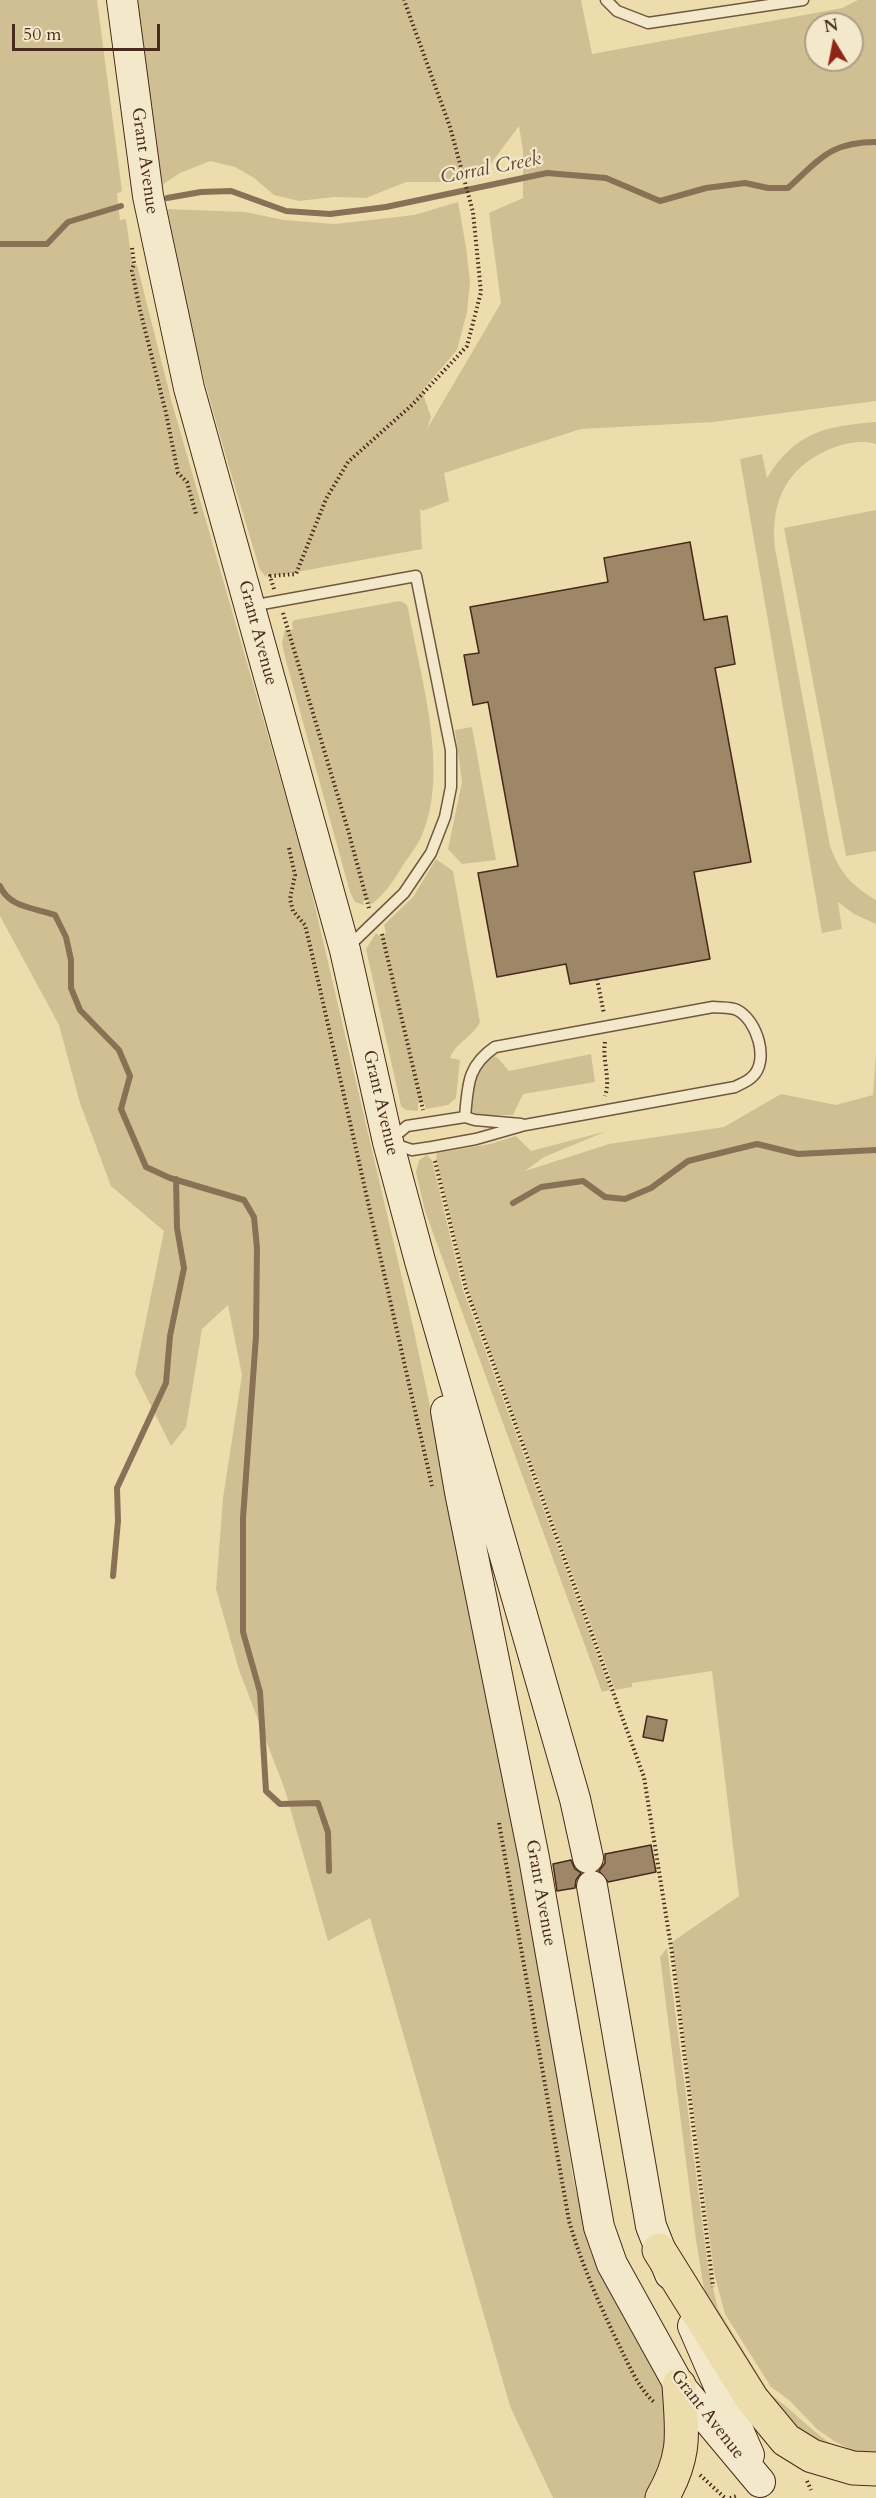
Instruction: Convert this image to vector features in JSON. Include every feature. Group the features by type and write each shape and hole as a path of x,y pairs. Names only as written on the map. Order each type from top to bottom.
{"highway":[{"path":"659,2250 752,2399 786,2440 812,2456 853,2468 876,2469"},
{"path":"662,2498 680,2459 682,2435 679,2385"}],"main road":[{"name":"Grant Avenue","path":"122,0 147,196 189,388 264,604 388,1142 575,1799 590,1872 651,2226 659,2250 726,2398 755,2492"},
{"name":"Grant Avenue","path":"420,1261 460,1492 534,1858 600,2227 612,2264 679,2385 755,2492"}],"lane":[{"path":"606,0 617,11 648,23 803,0"},
{"path":"264,604 416,576 451,750 451,787 445,818 431,853 404,893 345,950"},
{"path":"388,1142 412,1150 432,1147 476,1139 525,1125 735,1088 753,1077 760,1060 758,1036 749,1020 736,1009 713,1007 495,1047 480,1057 471,1074 465,1117"},
{"path":"388,1142 407,1126 465,1117 525,1125"}],"path":[{"path":"404,0 450,128 473,212 481,292 467,346 412,405 348,462 326,499 296,574 270,576 264,604 289,626 367,904 382,932 427,1123"},
{"path":"597,979 606,1026 603,1055 609,1084 600,1111"},
{"path":"432,1147 465,1289 644,1776 672,1953 714,2289"},
{"path":"698,2471 702,2478 725,2498"},
{"path":"730,2498 755,2492"}],"shaded area":[{"path":"0,0 97,0 122,191 117,194 120,220 126,219 132,263 137,265 172,403 305,864 409,1308 471,1597 543,1983 573,2178 591,2253 647,2357 664,2382 674,2413 653,2498 553,2498 510,2406 370,1918 328,1941 285,1790 239,1670 216,1589 223,1498 242,1375 228,1305 202,1329 186,1427 171,1446 135,1374 164,1231 111,1186 80,1103 59,1025 0,916"},
{"path":"137,0 581,0 592,54 804,15 804,72 864,72 864,12 820,12 842,8 858,0 876,0 876,401 713,422 581,429 444,473 449,501 422,511 420,508 422,549 280,575 267,574 266,577 260,570 207,391 184,300 166,209 245,212 284,220 335,224 414,215 458,202 470,282 467,312 457,350 422,391 431,417 427,429 501,303 489,213 523,198 523,151 519,126 483,174 451,182 406,182 366,198 334,197 299,201 274,195 254,178 235,167 210,161 180,173 162,185"},
{"path":"876,422 876,444 861,442 839,446 819,454 794,474 779,499 774,530 775,548 830,846 847,878 876,900 876,924 854,914 838,902 842,929 822,933 740,459 762,454 767,478 789,450 813,434 842,426"},
{"path":"876,510 876,851 846,856 784,528"},
{"path":"400,601 408,608 430,723 433,782 430,810 422,835 394,880 375,901 370,905 368,900 363,901 364,905 355,902 350,892 282,643 285,629 288,631 293,629 292,622 295,620"},
{"path":"472,727 496,860 462,864 448,849 462,782 455,730"},
{"path":"436,859 453,871 480,1022 450,1058 460,1060 456,1098 448,1105 426,1109 424,1103 418,1103 418,1111 406,1110 401,1106 366,949 376,933 381,937 386,933 384,925 413,897"},
{"path":"876,1053 876,2453 855,2452 834,2441 817,2429 789,2400 771,2387 725,2314 714,2273 672,1942 739,1896 712,1671 632,1683 632,1687 615,1690 468,1290 436,1159 437,1153 490,1144 516,1136 531,1151 607,1131 544,1157 525,1171 609,1144 724,1127 781,1094 836,1105 873,1095"},
{"path":"591,1054 595,1082 523,1094 513,1115 480,1115 470,1111 476,1074 491,1056 497,1057 509,1071"},
{"path":"427,1155 432,1160 463,1290 610,1690 602,1692 425,1211 416,1172 419,1160"},
{"path":"667,1948 708,2267 718,2309 770,2394 827,2441 848,2454 785,2425 706,2301 696,2240 660,1957"}],"building":[{"path":"690,542 704,620 727,616 735,664 715,668 751,862 694,872 710,959 570,984 566,964 497,977 478,873 518,866 488,702 473,705 464,655 479,653 470,607 608,582 604,558"},
{"path":"647,1716 667,1720 663,1741 643,1737"},
{"path":"651,1845 656,1872 608,1882 599,1871 605,1863 605,1854"},
{"path":"571,1860 575,1869 581,1873 576,1880 575,1888 557,1891 553,1864"}],"waterway":[{"name":"Corral Creek","path":"167,198 201,192 231,191 286,211 330,214 386,207 547,173 606,178 660,201 706,188 745,183 768,188 788,188 818,161 836,149 847,145 876,142"},
{"name":"Corral Creek","path":"0,244 47,244 68,222 121,206"},
{"path":"0,886 4,893 16,903 55,915 66,937 71,960 71,988 80,1010 119,1050 130,1076 121,1109 146,1167 170,1178 244,1200 254,1217 257,1248 256,1336 243,1518 243,1632 260,1692 266,1791 280,1804 318,1803 328,1832 329,1871"},
{"path":"513,1203 541,1187 583,1181 605,1197 625,1199 651,1188 688,1161 757,1144 798,1154 876,1150"},
{"path":"113,1576 118,1521 117,1488 166,1383 170,1336 184,1268 177,1228 176,1179"}]}
